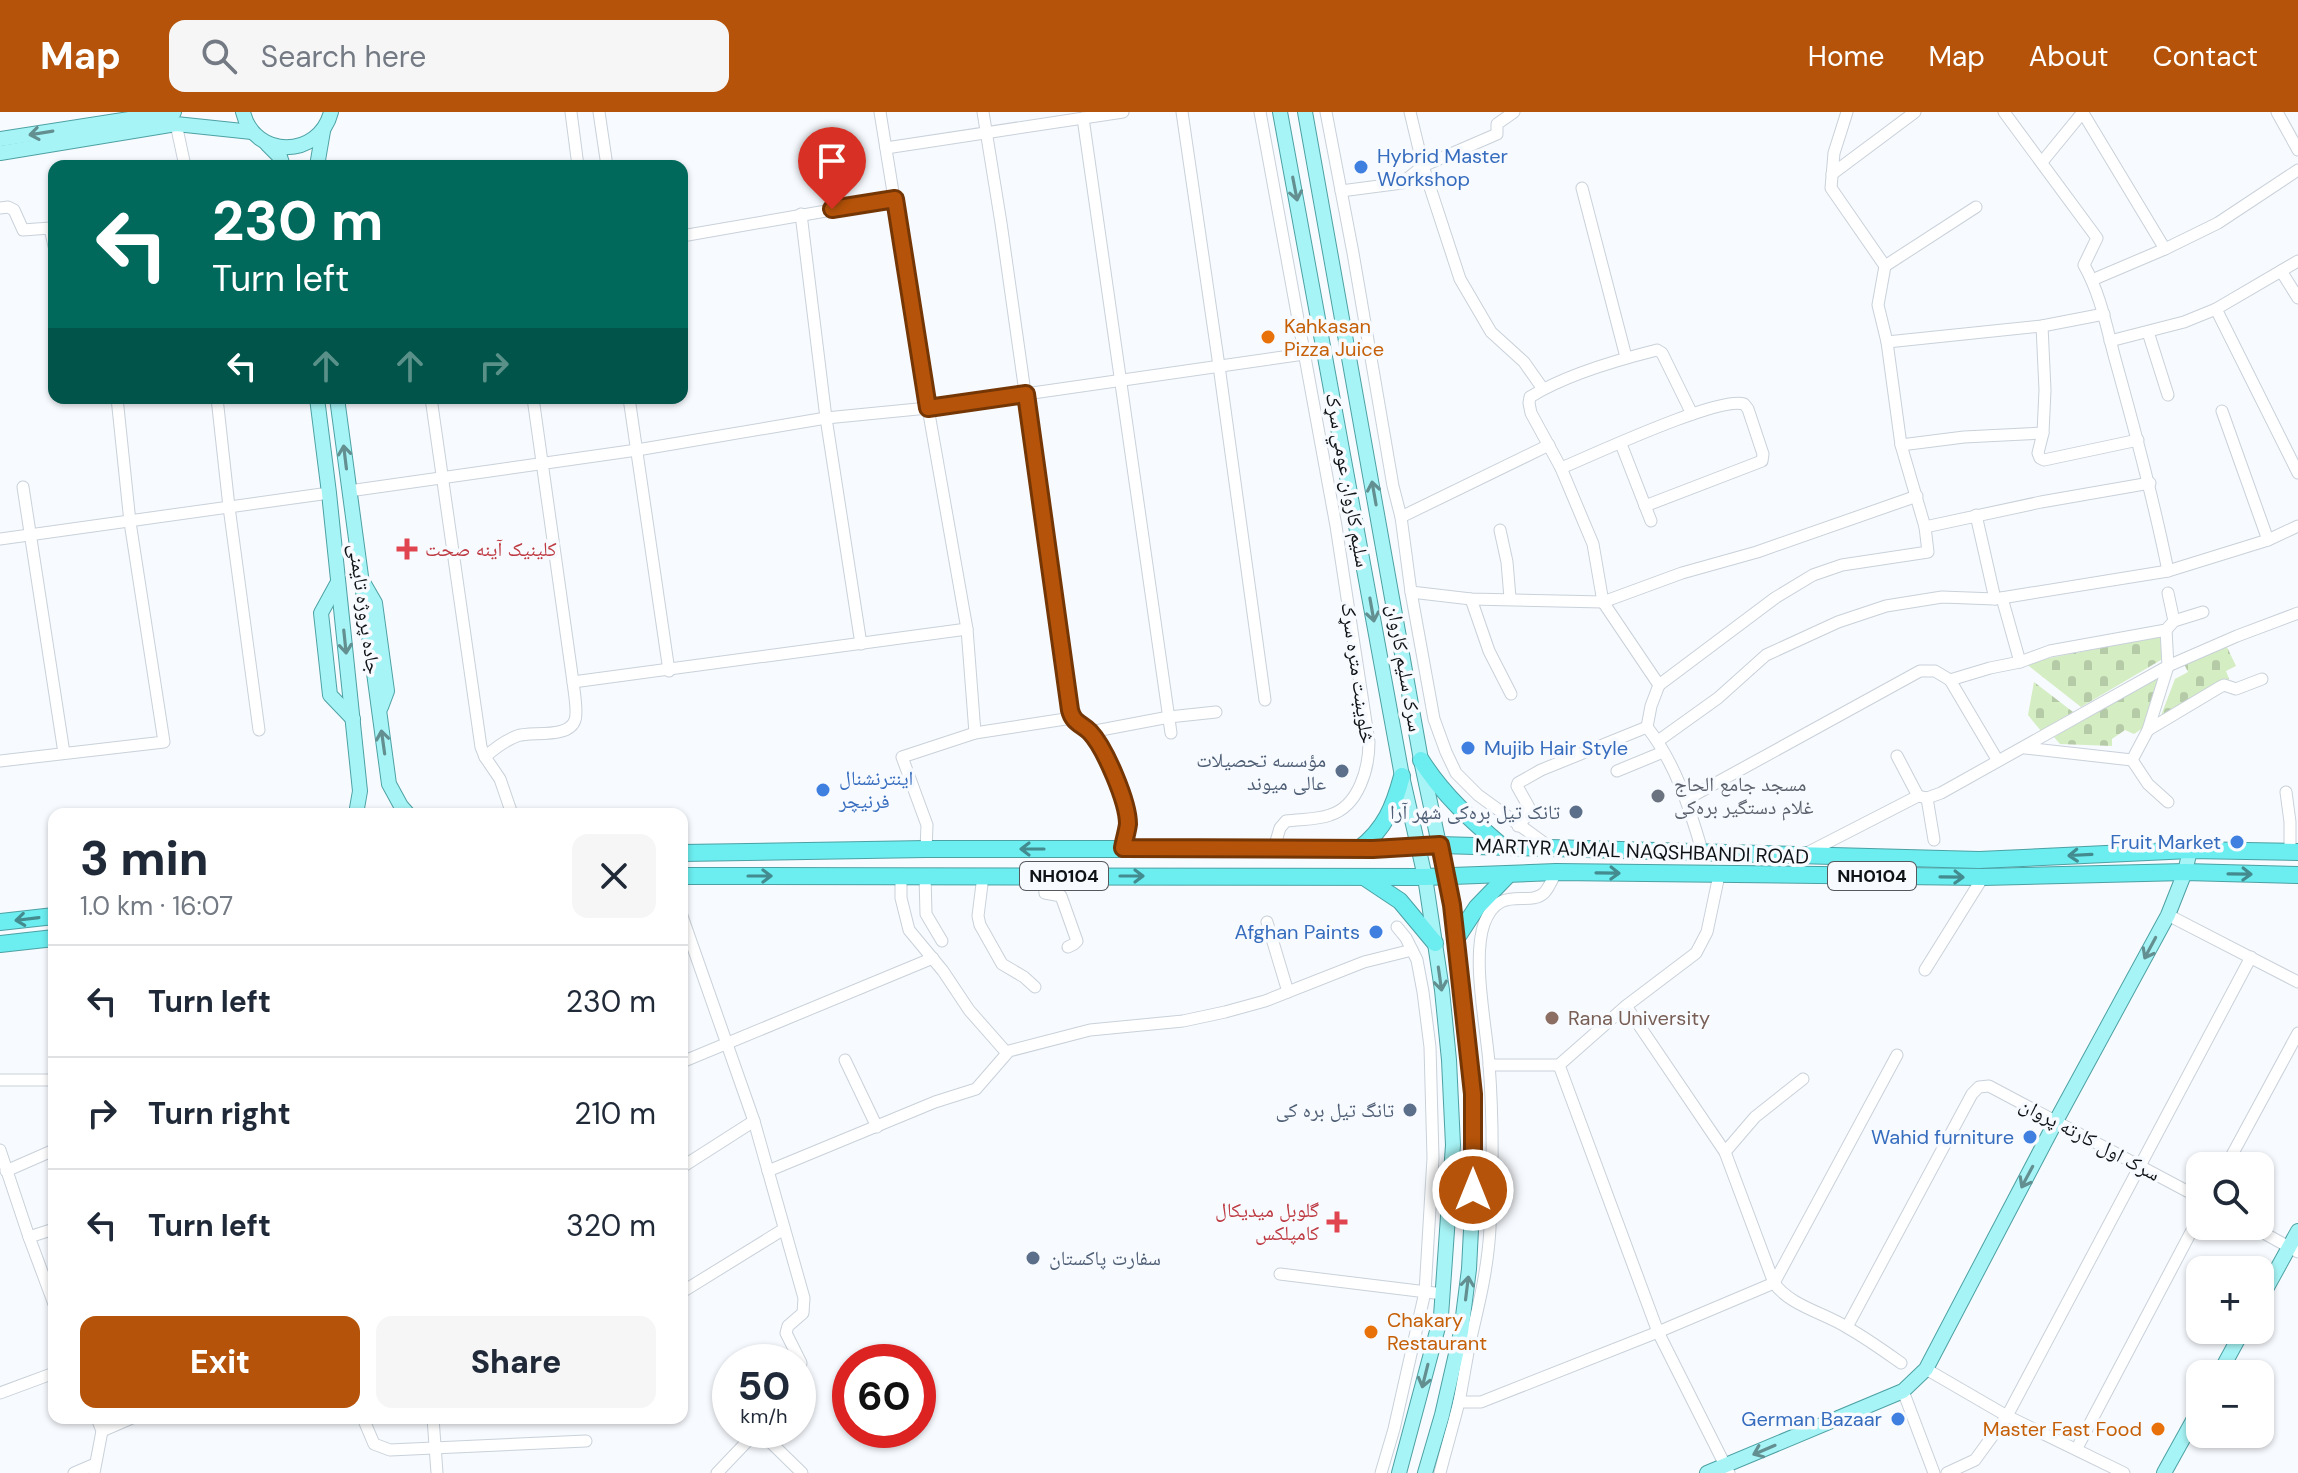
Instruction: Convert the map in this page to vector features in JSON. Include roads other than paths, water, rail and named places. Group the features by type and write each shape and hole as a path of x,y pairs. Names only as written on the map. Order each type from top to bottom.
{"highway":[{"path":"1421,760 1445,794 1503,847"},
{"path":"1359,849 1374,837 1385,822 1402,776"},
{"name":"MARTYR AJMAL NAQSHBANDI ROAD","path":"1418,847 1440,845 1979,860 2190,850 2294,852"},
{"name":"NH0104","path":"688,853 1418,847"},
{"name":"MARTYR AJMAL NAQSHBANDI ROAD","path":"1447,875 1556,872 1983,877 2185,872 2298,875"},
{"path":"1456,939 1477,907 1509,874"},
{"name":"NH0104","path":"688,876 1447,875"},
{"path":"1362,876 1400,901 1435,943"},
{"path":"0,922 48,917"},
{"path":"0,944 48,939"}],"main road":[{"path":"243,112 252,132 267,143 281,160"},
{"name":"سلیم کاروان عومي سړک","path":"1280,112 1402,776 1425,877 1449,1060 1453,1145 1441,1316 1399,1473"},
{"name":"سرک سلیم کاروان","path":"1305,112 1421,760 1447,875 1473,1094 1469,1269 1461,1332 1425,1473"},
{"path":"0,139 125,116 175,118 252,132"},
{"path":"0,153 175,118"},
{"path":"267,143 282,148 298,147 312,140 331,118"},
{"path":"317,160 331,118"},
{"name":"جاده پروژه تایمنی","path":"318,404 353,719 360,791 357,808"},
{"name":"جاده پروژه تایمنی","path":"338,404 389,784 403,808"},
{"path":"1707,1473 1727,1469 1903,1391 1926,1369 2168,915 2190,850"},
{"path":"2274,1279 2294,1249 2298,1231"},
{"path":"2164,1473 2186,1433"}],"street":[{"path":"571,112 577,160"},
{"path":"599,112 606,160"},
{"path":"880,112 967,629 975,733"},
{"path":"983,112 1072,718 1090,732 1112,767 1128,823 1123,848"},
{"path":"886,148 1123,112"},
{"path":"1182,112 1265,700"},
{"name":"څلویښت متره سړک","path":"1260,112 1336,526 1369,742 1366,773 1347,804 1332,815 1286,821 1280,828 1274,848"},
{"path":"1329,112 1434,719 1456,773 1478,795 1551,848"},
{"path":"1410,112 1423,166 1460,279 1491,332 1524,362 1543,389"},
{"path":"1341,191 1402,183 1423,166 1497,134 1497,124 1514,112"},
{"path":"1703,854 1687,799 1661,746 1647,727 1659,685 1775,598 1813,575 1842,565 1928,552 1925,527 1901,445 1887,342 1878,305 1885,266 1831,188 1834,153 1847,112"},
{"path":"1832,174 1915,112"},
{"path":"2004,112 2097,238 2084,265 2104,314 2150,483 2168,571"},
{"path":"2042,162 2083,112 2165,249"},
{"path":"2277,112 2298,150"},
{"path":"175,118 184,160"},
{"path":"1083,118 1171,733"},
{"path":"2092,280 2218,223 2298,170"},
{"path":"1582,188 1626,357"},
{"path":"688,235 895,199"},
{"path":"1885,266 1976,207"},
{"path":"0,208 14,210 23,230 48,228"},
{"path":"801,214 826,418 861,644"},
{"path":"2110,341 2184,322 2216,309 2298,261"},
{"path":"2281,271 2298,298"},
{"path":"2216,309 2298,473"},
{"path":"1887,342 2042,326 2104,314"},
{"path":"2042,326 2045,390 2040,458 2044,460 2138,440"},
{"path":"2148,332 2168,395"},
{"path":"1659,685 1603,602 1593,544 1529,403 1530,397 1543,389 1626,357 1657,350 1662,353 1692,414"},
{"path":"349,491 637,450 826,418 928,408 1304,354"},
{"path":"1561,468 1692,414 1731,403 1744,404 1763,454 1762,461 1645,506"},
{"path":"0,761 164,742 130,522 118,404"},
{"path":"218,404 259,730"},
{"path":"432,404 481,747 500,779 510,808"},
{"path":"485,757 498,745 520,734 556,733 570,727 575,720 573,682 534,404"},
{"path":"630,404 669,671"},
{"path":"2222,411 2268,540"},
{"path":"1901,445 1964,437 2043,433"},
{"path":"1621,444 1651,521"},
{"path":"1401,517 1549,445"},
{"path":"1925,527 2150,483"},
{"path":"23,487 64,753"},
{"path":"0,539 329,493"},
{"path":"1411,592 1471,599 1603,602 1669,577 1757,552 1917,496"},
{"path":"1976,515 2020,662"},
{"path":"1617,771 1661,746 1766,655 1838,622 1886,606 1942,597 1999,598 2168,571 2268,540 2298,526"},
{"path":"1500,530 1510,598"},
{"path":"2132,760 2148,730 2168,666 2168,593"},
{"path":"1471,599 1489,651 1511,694"},
{"path":"1950,680 2050,651 2170,626 2203,612"},
{"path":"1802,855 1923,797 1941,793 2168,666 2298,613"},
{"path":"573,682 967,629"},
{"path":"1687,799 1920,671 1935,671 1950,680 1998,761"},
{"path":"2148,730 2224,685 2236,689 2262,679"},
{"path":"1090,732 1169,717 1216,712"},
{"path":"926,849 927,825 902,757 975,733 1072,718"},
{"path":"1518,826 1531,811 1518,783 1541,770 1647,727"},
{"path":"2025,748 2132,760 2148,784 2168,802"},
{"path":"1897,756 1923,797 1934,840"},
{"path":"2286,792 2294,852"},
{"path":"1440,1473 1486,1279 1490,1228 1489,1065 1480,981 1481,935 1490,911 1497,904 1515,897 1541,895 1556,872"},
{"path":"1489,1065 1559,1065 1626,1006 1696,953 1707,932 1719,875"},
{"path":"901,876 906,924 969,1010 1006,1052"},
{"path":"925,876 926,914 942,941"},
{"path":"983,876 978,916 980,925 1002,964 1035,987"},
{"path":"1043,876 1045,893 1061,896 1077,941 1068,947"},
{"path":"1925,970 1983,877"},
{"path":"2168,915 2298,982"},
{"path":"1267,922 1288,992"},
{"path":"1381,1473 1425,1292 1433,1158 1430,1047 1423,992 1417,960 1397,927"},
{"path":"768,1171 952,1095 976,1089 1006,1052 1090,1030 1183,1021 1211,1015 1265,1001 1364,962 1412,950"},
{"path":"688,952 728,1044 754,1121 805,1305 803,1313 788,1326 786,1333 792,1344"},
{"path":"1947,1473 1975,1460 2007,1416 2251,957"},
{"path":"688,1060 933,958"},
{"path":"1459,981 1480,981"},
{"path":"1626,1006 1725,1152 1779,1290 1847,1327 1901,1363"},
{"path":"2234,1152 2298,1033"},
{"path":"1459,1402 1481,1402 1774,1283 1897,1055"},
{"path":"845,1060 877,1127"},
{"path":"1559,1065 1658,1332 1727,1469"},
{"path":"1725,1152 1755,1117 1803,1079"},
{"path":"0,1080 48,1080"},
{"name":"سرک اول کارته پروان","path":"1847,1327 1972,1094 1979,1087 1989,1086 2186,1190"},
{"path":"688,1163 754,1121"},
{"path":"48,1151 2,1161 48,1288"},
{"path":"688,1288 784,1229"},
{"path":"29,1237 48,1231"},
{"path":"2274,1238 2294,1249"},
{"path":"2077,1448 2187,1240"},
{"path":"1280,1274 1443,1294"},
{"path":"1926,1369 2007,1416 2124,1473"},
{"path":"0,1393 48,1375"},
{"path":"1903,1391 1934,1473"},
{"path":"74,1473 95,1468 102,1431 99,1424"},
{"path":"102,1431 118,1424"},
{"path":"366,1424 374,1444 390,1450 586,1441"},
{"path":"434,1424 437,1473"},
{"path":"717,1473 741,1448"},
{"path":"776,1448 802,1473"}],"place":[{"name":"Hybrid Master Workshop","path":"1361,167"},
{"name":"Kahkasan Pizza Juice","path":"1268,337"},
{"name":"کلینیک آینه صحت","path":"407,549"},
{"name":"Mujib Hair Style","path":"1468,748"},
{"name":"مؤسسه تحصیلات عالی میوند","path":"1342,771"},
{"name":"اینترنشنال فرنیچر","path":"823,790"},
{"name":"مسجد جامع الحاج غلام دستگیر بره‌کی","path":"1658,796"},
{"name":"تانک تیل بره‌کی شهر آرا","path":"1576,812"},
{"name":"Fruit Market","path":"2237,842"},
{"name":"Afghan Paints","path":"1376,932"},
{"name":"Rana University","path":"1552,1018"},
{"name":"تانگ تیل بره کی","path":"1410,1110"},
{"name":"Wahid furniture","path":"2030,1137"},
{"name":"گلوبل میدیکال کامپلکس","path":"1337,1222"},
{"name":"سفارت پاکستان","path":"1033,1258"},
{"name":"Chakary Restaurant","path":"1371,1332"},
{"name":"German Bazaar","path":"1898,1419"},
{"name":"Master Fast Food","path":"2158,1429"}]}
